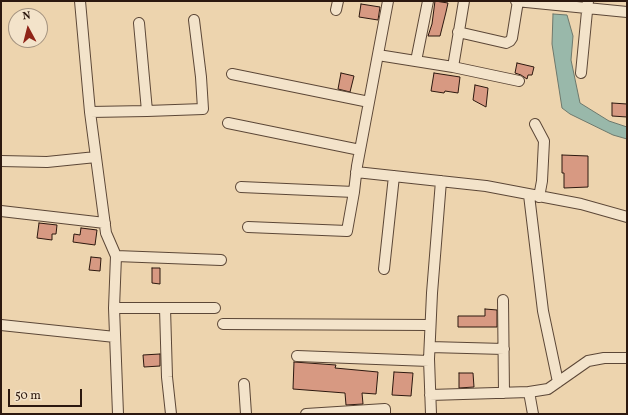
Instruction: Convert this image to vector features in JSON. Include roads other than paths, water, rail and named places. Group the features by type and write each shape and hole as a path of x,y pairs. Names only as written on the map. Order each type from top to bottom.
{"street":[{"path":"80,1 90,112 106,233 116,256 114,308 118,414"},
{"path":"248,227 347,231 356,172 388,1"},
{"path":"416,61 428,1"},
{"path":"453,67 464,1"},
{"path":"458,32 506,43 510,41 512,38 517,1 568,6 588,4 627,12"},
{"path":"581,73 588,4"},
{"path":"90,112 203,109 201,77 194,20"},
{"path":"139,23 147,111"},
{"path":"378,55 453,67 519,81"},
{"path":"232,74 369,102"},
{"path":"228,123 360,150"},
{"path":"535,124 544,141 542,181 534,196 543,311 558,382"},
{"path":"1,161 47,162 96,157"},
{"path":"356,172 486,186 581,204 627,217"},
{"path":"384,269 394,176"},
{"path":"431,414 429,361 430,325 441,181"},
{"path":"241,186 354,192"},
{"path":"1,211 105,223"},
{"path":"116,256 221,260"},
{"path":"503,300 504,393"},
{"path":"114,308 215,308"},
{"path":"165,308 167,377 171,414"},
{"path":"224,324 430,325"},
{"path":"1,325 115,336"},
{"path":"430,346 504,349"},
{"path":"297,356 429,361"},
{"path":"430,394 529,392 548,389 588,361 604,358 627,358"},
{"path":"244,384 246,414"},
{"path":"529,392 533,414"},
{"path":"306,414 385,409 385,414"}]}
